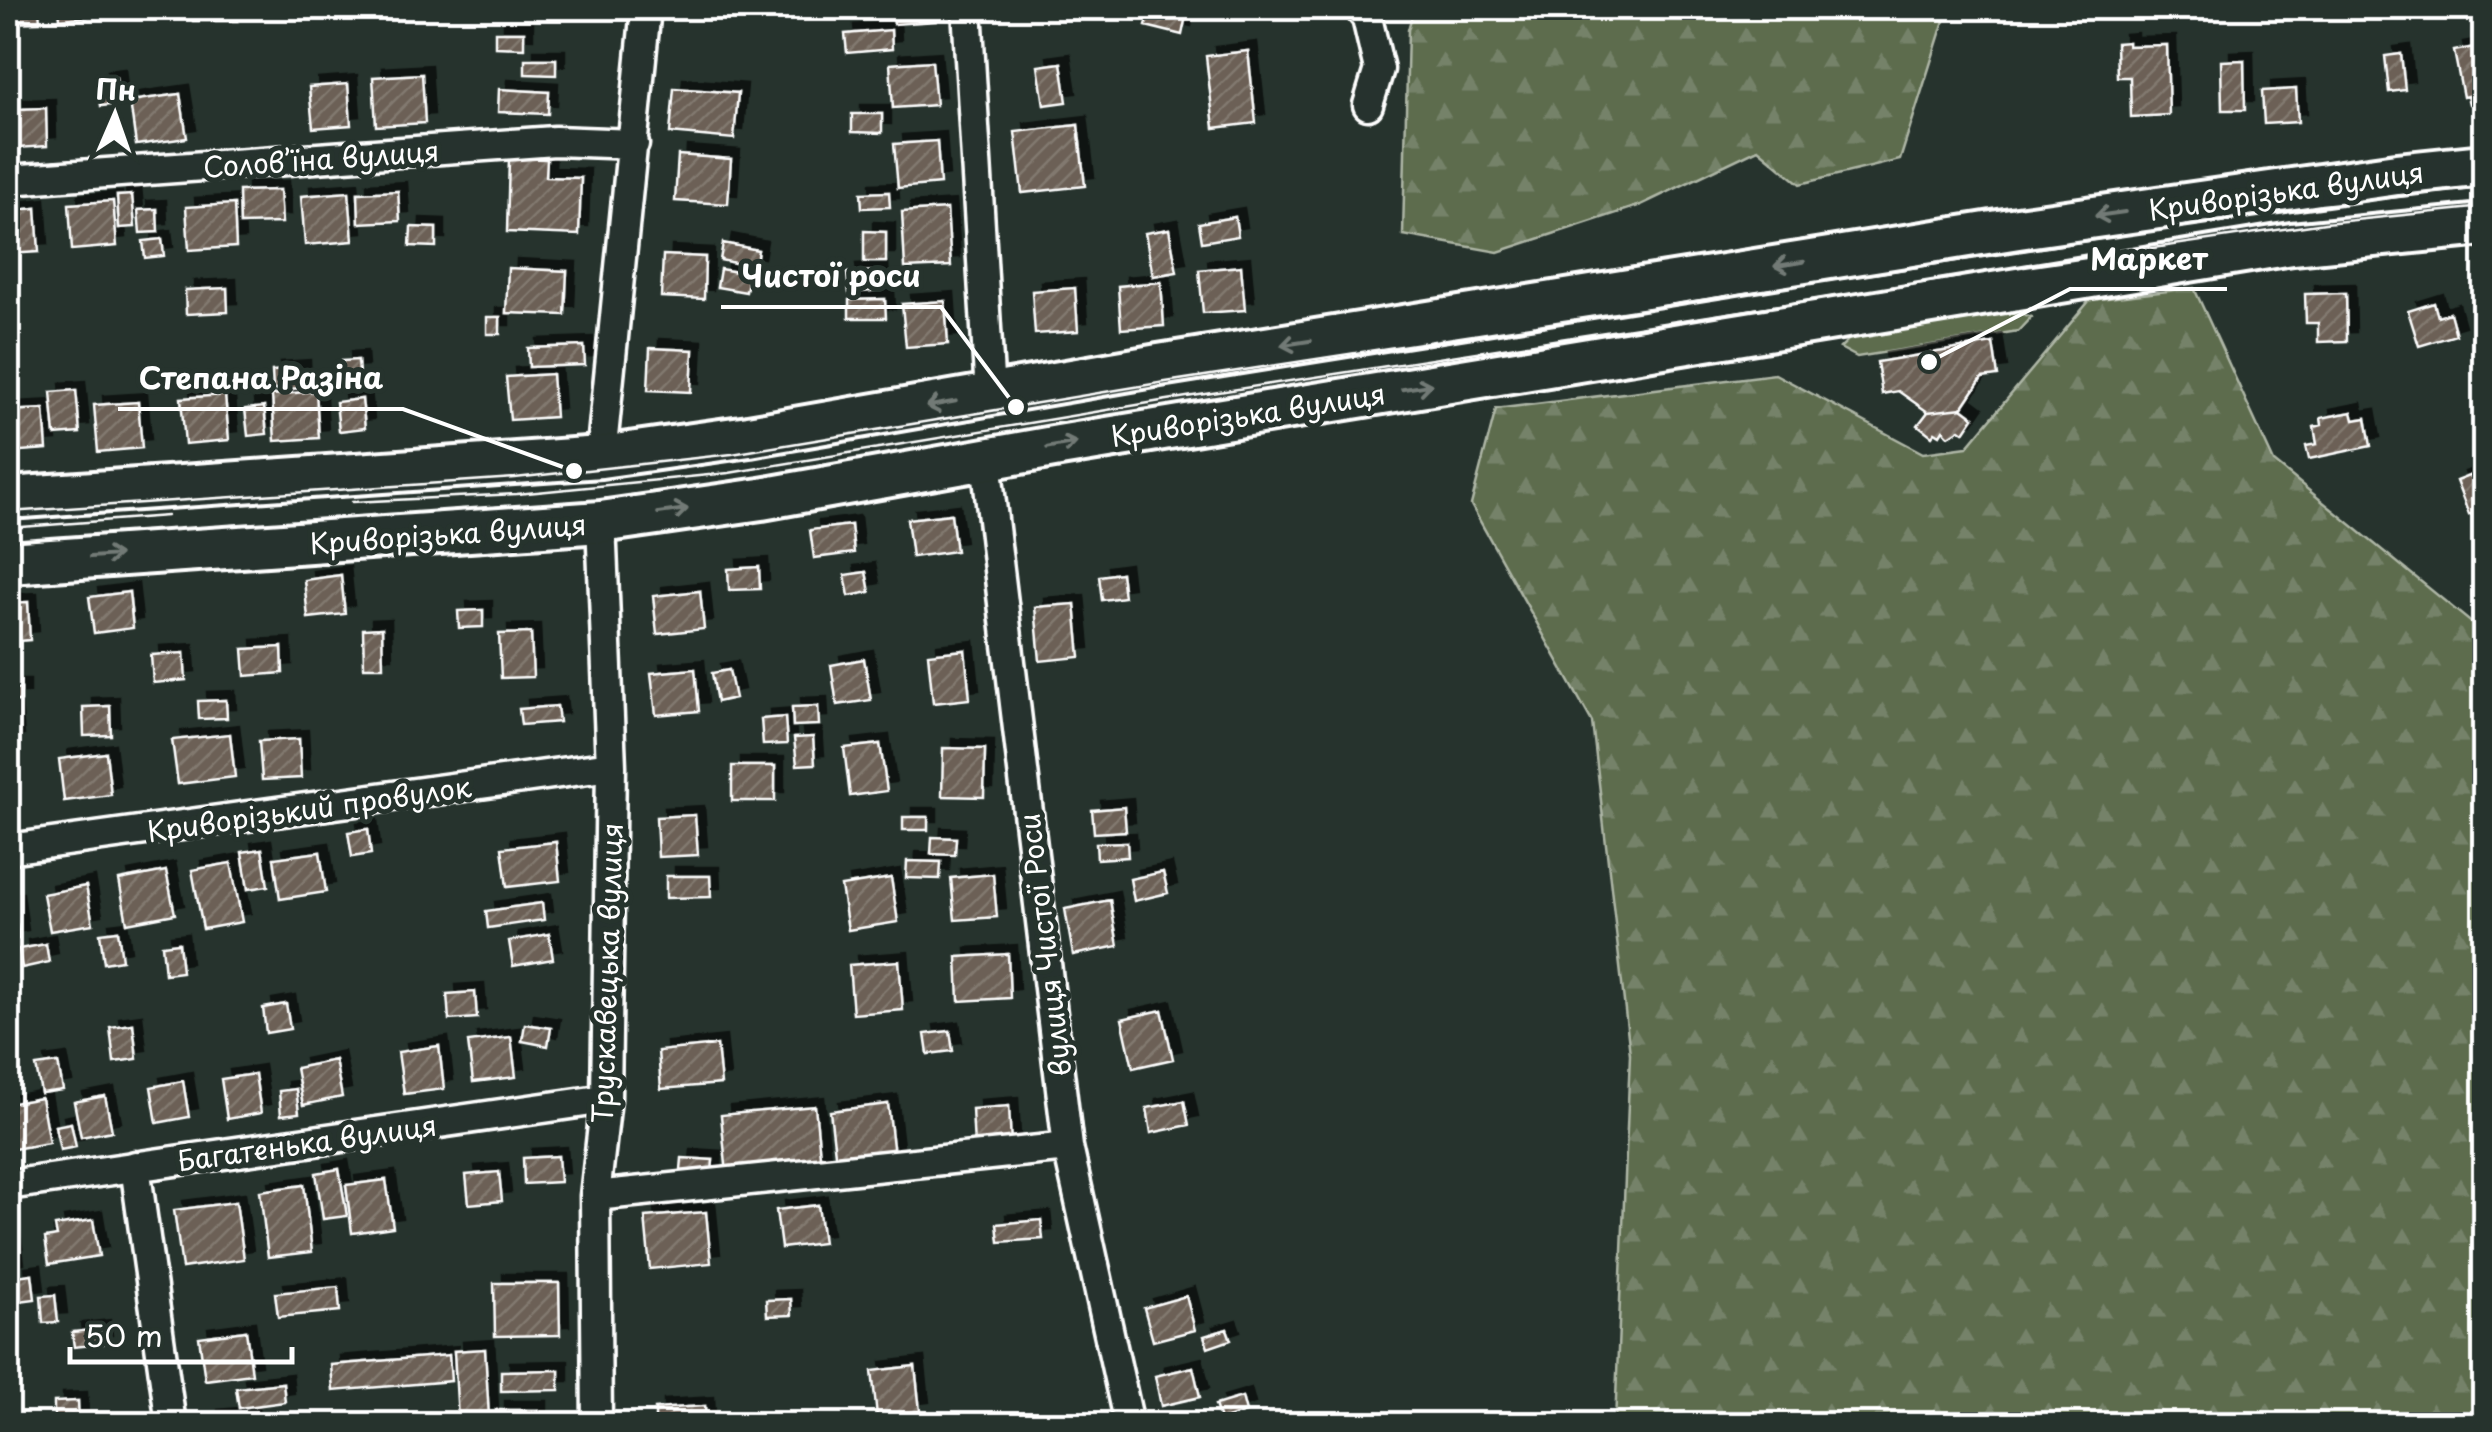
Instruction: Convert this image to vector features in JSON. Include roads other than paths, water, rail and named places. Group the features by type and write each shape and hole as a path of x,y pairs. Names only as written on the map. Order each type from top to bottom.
{"main road":[{"name":"Криворізька вулиця","path":"8,498 601,457 2018,228 2484,164"},
{"name":"Криворізька вулиця","path":"8,562 601,522 2292,244 2484,225"}],"street":[{"path":"601,457 646,8"},
{"path":"967,8 990,395"},
{"path":"1359,8 1368,18 1379,69 1368,105"},
{"name":"Соловʼїна вулиця","path":"8,180 555,141 634,144"},
{"name":"вулиця Чистої Роси","path":"986,461 1068,1148 1129,1424"},
{"name":"Трускавецька вулиця","path":"598,1424 595,1196 606,1099 611,766 601,522"},
{"name":"Криворізький провулок","path":"8,849 611,766"},
{"name":"Багатенька вулиця","path":"8,1184 606,1099"},
{"path":"595,1196 1068,1148"},
{"path":"134,1166 171,1424"}],"tram line":[{"path":"8,512 515,478 732,454 1159,383 2322,205 2484,188"},
{"path":"2024,267 2325,223 2484,207"},
{"path":"352,502 517,494 729,473 1161,401 1960,277"},
{"path":"8,528 167,516"}],"place":[{"name":"Маркет","path":"1929,362"},
{"name":"Чистої роси","path":"1016,407"},
{"name":"Степана Разіна","path":"574,471"}]}
